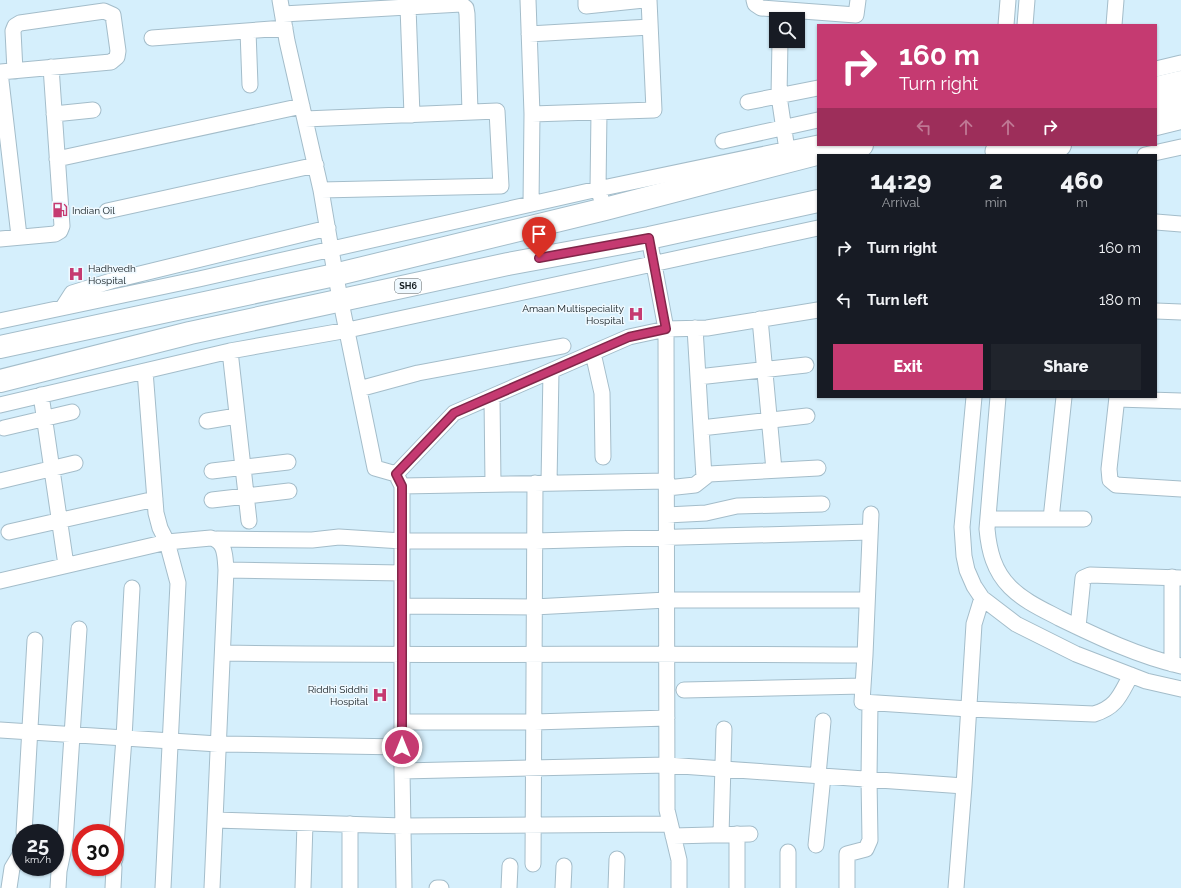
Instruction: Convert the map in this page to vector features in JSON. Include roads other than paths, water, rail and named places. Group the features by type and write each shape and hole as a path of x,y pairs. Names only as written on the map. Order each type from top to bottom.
{"highway":[{"path":"1157,88 1181,82"},
{"path":"1157,124 1181,118"},
{"path":"0,347 335,273 602,199 856,146"},
{"path":"1016,149 1049,146"},
{"name":"SH6","path":"0,381 190,333 508,264 649,238 817,201"}],"main road":[{"path":"1157,105 1181,100"},
{"path":"1157,115 1181,109"},
{"path":"995,150 1016,149"}],"street":[{"path":"528,0 532,114 531,204"},
{"path":"586,31 586,3 644,0"},
{"path":"532,114 654,110 649,0"},
{"path":"754,0 755,4 761,8 774,12"},
{"path":"805,14 856,15 858,0"},
{"path":"1006,24 1008,0"},
{"path":"1025,24 1027,0"},
{"path":"1114,24 1116,0"},
{"path":"152,38 248,31 283,14 461,4 466,8 470,112"},
{"path":"408,7 412,115"},
{"path":"5,72 111,62 116,57 118,51 113,14 104,11 20,23 15,26 5,72 19,236"},
{"path":"283,14 316,165 335,273 342,300 375,468 399,480 493,484 542,483 695,485 709,474 818,468"},
{"path":"529,34 650,27"},
{"path":"248,31 250,85"},
{"path":"780,48 779,96 787,150"},
{"path":"1157,69 1181,63"},
{"path":"0,239 19,236 56,234 60,231 62,226 51,67"},
{"path":"748,102 817,88"},
{"path":"54,114 93,110"},
{"path":"57,159 304,113 412,115 497,111 501,186 321,190"},
{"path":"599,112 602,199"},
{"path":"723,141 817,120"},
{"path":"0,317 63,307 199,279 531,204 602,199 817,143"},
{"path":"1149,154 1181,147"},
{"path":"107,211 316,165"},
{"path":"1157,222 1181,224"},
{"path":"63,307 72,293 111,281 328,228"},
{"path":"0,405 230,351 348,330 817,228"},
{"path":"649,238 666,329 667,810 679,860 679,888"},
{"path":"404,888 402,771 402,541 399,480 454,413 629,337 666,329 696,328 817,310"},
{"path":"1157,311 1181,312"},
{"path":"760,319 774,470"},
{"path":"696,328 704,477"},
{"path":"359,389 418,373 563,346"},
{"path":"230,351 249,521"},
{"path":"593,353 602,393 603,456"},
{"path":"698,377 806,365"},
{"path":"145,371 158,522 167,542 178,584 163,888"},
{"path":"533,864 534,541 542,483 551,371"},
{"path":"41,395 66,566"},
{"path":"492,397 493,484"},
{"path":"974,398 962,528 964,556 967,570 974,586 982,598 1016,624 1076,654 1146,681 1181,689"},
{"path":"998,398 988,519 989,550 996,566 1009,586 1025,600 1078,627 1152,659 1177,665 1177,578 1090,575 1083,578 1078,627"},
{"path":"1051,519 1064,398"},
{"path":"1181,401 1117,398 1109,469 1110,480 1116,486 1181,489"},
{"path":"4,428 72,412"},
{"path":"207,422 237,416"},
{"path":"701,428 807,416"},
{"path":"212,471 243,466 288,462"},
{"path":"0,481 75,463"},
{"path":"212,500 289,491"},
{"path":"9,532 155,499"},
{"path":"667,515 706,513 737,506 822,504"},
{"path":"870,514 862,702 969,709 1094,714 1106,710 1115,703 1131,675"},
{"path":"988,519 1084,519"},
{"path":"0,581 167,542 211,538 312,540 339,538 402,541 534,541 870,532"},
{"path":"212,888 226,570 224,548 217,539"},
{"path":"226,570 402,573"},
{"path":"118,824 132,588"},
{"path":"956,888 974,624 982,598"},
{"path":"402,606 534,607 667,600 867,600"},
{"path":"58,888 59,871 65,842 79,629"},
{"path":"25,824 35,640"},
{"path":"222,654 402,655 667,653 865,655"},
{"path":"684,690 863,686"},
{"path":"847,888 847,854 866,849 870,840 868,778 870,703"},
{"path":"402,722 534,722 667,718"},
{"path":"816,845 823,721"},
{"path":"721,835 724,729"},
{"path":"0,730 218,744 402,747"},
{"path":"402,771 667,765 868,778 964,786"},
{"path":"215,820 403,826 533,826 672,830 721,835 743,834 738,888"},
{"path":"303,888 305,823"},
{"path":"350,824 350,888"},
{"path":"788,852 788,888"},
{"path":"616,888 617,860"},
{"path":"509,888 510,866"},
{"path":"563,888 564,866"},
{"path":"9,888 12,868"},
{"path":"113,888 114,876"}],"place":[{"name":"Indian Oil","path":"60,210"},
{"name":"Hadhvedh Hospital","path":"76,274"},
{"name":"Amaan Multispeciality Hospital","path":"636,314"},
{"name":"Riddhi Siddhi Hospital","path":"380,695"}]}
